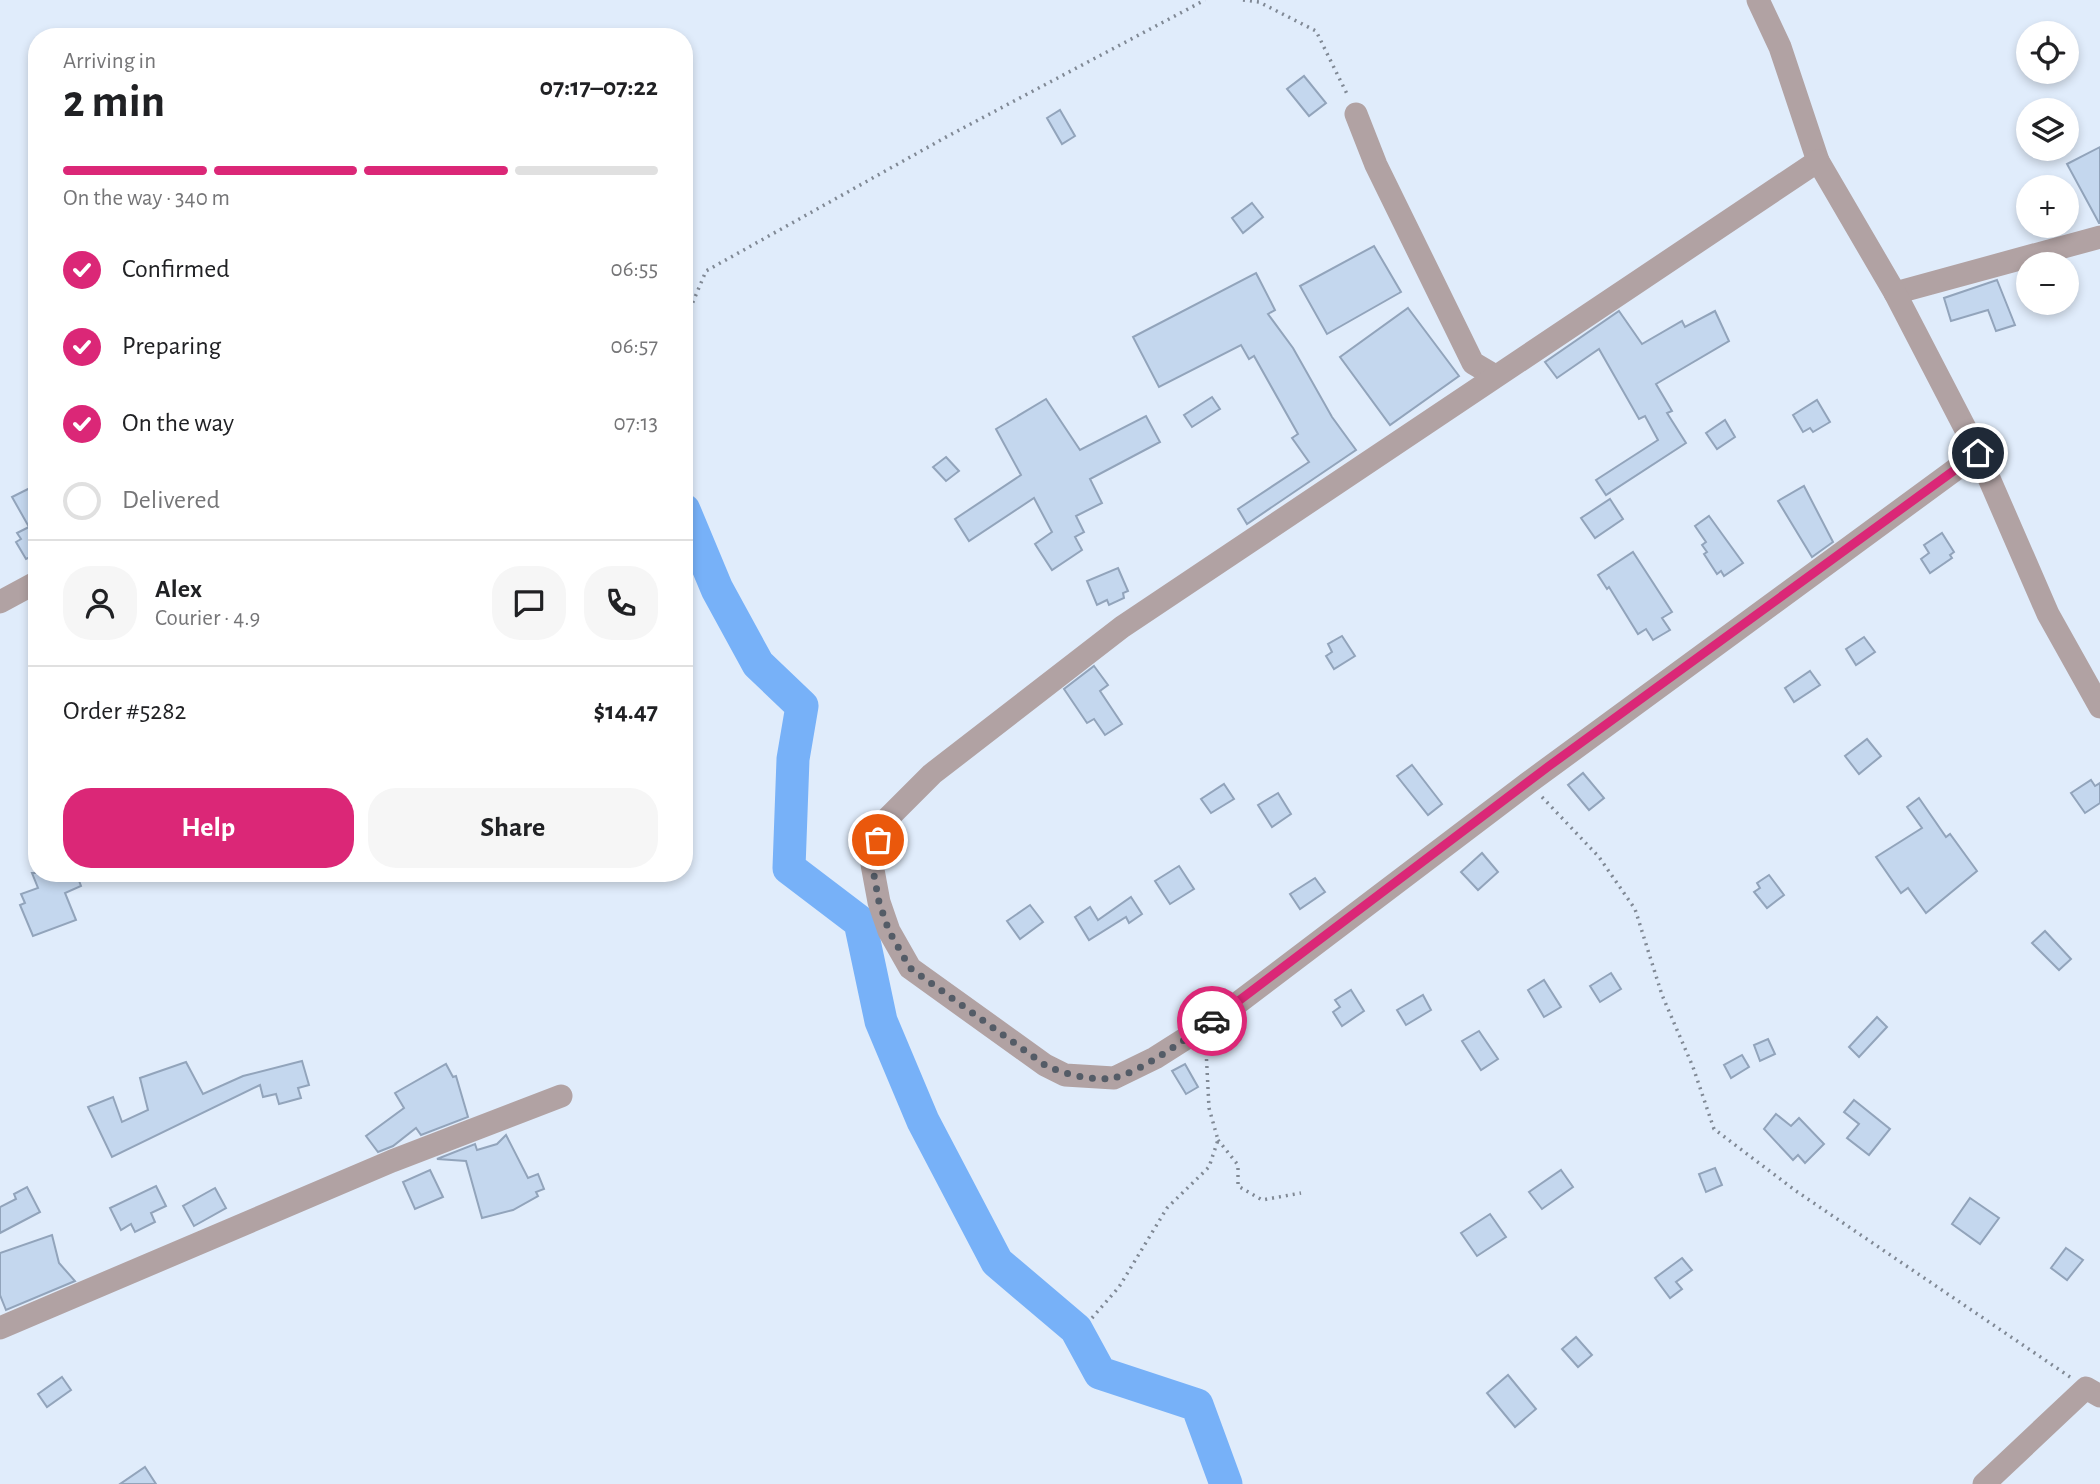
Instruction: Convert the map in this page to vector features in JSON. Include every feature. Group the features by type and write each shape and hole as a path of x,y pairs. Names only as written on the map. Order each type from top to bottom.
{"street":[{"path":"1758,0 1780,47 1818,161 1895,293 1978,453 2048,614 2100,707"},
{"path":"1356,114 1376,165 1474,363 1495,376"},
{"path":"1818,161 1122,627 932,774 885,821 871,859 879,902 889,931 910,968 1045,1065 1065,1074 1114,1078 1155,1058 1218,1018 1528,783 1978,453"},
{"path":"1895,293 2099,240"},
{"path":"0,602 28,587"},
{"path":"0,1328 391,1161 561,1097"},
{"path":"1984,1484 2093,1392"}],"path":[{"path":"693,302 706,271 948,136 1205,0"},
{"path":"1243,0 1259,2 1316,31 1356,114"},
{"path":"1528,783 1599,857 1635,909 1662,995 1693,1067 1714,1129 1796,1191 2093,1392"},
{"path":"1218,1018 1205,1053 1209,1108 1218,1140 1238,1165 1238,1186 1262,1200 1301,1193"},
{"path":"1092,1318 1119,1287 1167,1208 1209,1167 1218,1140"}],"building":[{"path":"1304,76 1326,103 1309,116 1287,89"},
{"path":"1060,110 1075,136 1062,144 1047,118"},
{"path":"2100,147 2100,223 2079,186 2079,175 2073,175 2067,164 2079,161 2079,158"},
{"path":"1252,203 1263,217 1243,233 1232,218"},
{"path":"1374,246 1401,292 1327,334 1300,286"},
{"path":"1256,273 1275,310 1268,314 1293,348 1332,417 1356,450 1247,524 1238,509 1309,462 1292,438 1298,434 1254,356 1249,359 1241,345 1159,387 1133,337"},
{"path":"1997,280 2015,325 1996,331 1988,310 1951,321 1944,298"},
{"path":"1408,308 1459,376 1390,425 1340,357"},
{"path":"1619,311 1642,344 1682,321 1685,327 1715,311 1729,341 1656,384 1672,411 1667,413 1686,443 1606,495 1596,480 1658,440 1645,416 1639,419 1599,349 1557,378 1545,362"},
{"path":"1212,397 1220,409 1192,427 1184,415"},
{"path":"1046,399 1080,450 1146,416 1160,442 1090,479 1102,503 1076,516 1084,532 1075,537 1082,550 1052,570 1035,544 1052,532 1034,498 969,541 955,519 1021,475 996,429"},
{"path":"1817,400 1830,422 1813,432 1810,428 1803,432 1793,415"},
{"path":"1725,420 1735,437 1717,449 1706,433"},
{"path":"946,457 959,471 946,481 933,467"},
{"path":"1804,486 1833,542 1812,557 1778,501"},
{"path":"28,489 28,525 12,497"},
{"path":"1610,499 1623,519 1595,538 1581,518"},
{"path":"1709,516 1743,563 1724,576 1721,571 1717,574 1704,554 1707,552 1702,545 1706,542 1695,526"},
{"path":"28,528 26,559 16,542 21,539 17,533"},
{"path":"1942,533 1954,552 1950,555 1952,558 1930,573 1921,559 1929,553 1924,545"},
{"path":"1633,552 1672,612 1662,618 1670,630 1653,640 1646,629 1638,634 1609,587 1607,589 1598,575"},
{"path":"1118,568 1128,591 1123,593 1124,598 1109,605 1107,600 1097,605 1087,581"},
{"path":"1342,636 1355,656 1334,669 1326,656 1332,652 1328,644"},
{"path":"1864,637 1875,652 1856,665 1846,649"},
{"path":"1094,666 1108,685 1100,691 1122,724 1105,735 1094,719 1087,723 1064,689"},
{"path":"1810,671 1820,685 1794,702 1785,688"},
{"path":"1867,739 1881,756 1859,774 1845,756"},
{"path":"1412,765 1442,804 1428,815 1397,776"},
{"path":"1583,773 1604,798 1589,810 1568,785"},
{"path":"2091,780 2095,786 2100,783 2100,803 2085,813 2071,793"},
{"path":"1224,784 1234,799 1211,813 1201,799"},
{"path":"1278,793 1291,814 1272,827 1258,805"},
{"path":"1919,798 1946,837 1950,834 1977,871 1926,913 1908,888 1901,893 1876,857 1922,828 1907,807"},
{"path":"1482,853 1498,872 1478,890 1461,872"},
{"path":"1179,866 1194,889 1170,904 1155,881"},
{"path":"1769,875 1784,895 1767,908 1754,892 1760,888 1757,883"},
{"path":"1315,878 1325,892 1300,909 1290,894"},
{"path":"36,882 79,882 81,886 65,893 76,920 33,936 20,905 25,903 21,894 38,888"},
{"path":"1131,897 1142,914 1129,923 1126,917 1089,940 1075,917 1090,907 1098,920"},
{"path":"1030,905 1043,922 1020,939 1007,921"},
{"path":"2045,931 2071,959 2059,970 2032,943"},
{"path":"1611,973 1621,989 1600,1002 1590,986"},
{"path":"1544,980 1561,1007 1544,1017 1528,990"},
{"path":"1351,990 1364,1011 1342,1026 1333,1012 1340,1007 1335,1000"},
{"path":"1423,995 1431,1010 1406,1025 1397,1010"},
{"path":"1877,1017 1887,1027 1859,1057 1849,1047"},
{"path":"1479,1031 1498,1059 1481,1070 1462,1041"},
{"path":"1768,1039 1775,1054 1760,1061 1754,1045"},
{"path":"1742,1055 1749,1067 1731,1078 1724,1065"},
{"path":"302,1061 309,1085 298,1088 301,1098 279,1104 276,1094 263,1097 260,1085 112,1157 88,1107 113,1097 122,1122 148,1110 140,1078 186,1062 203,1094 243,1076"},
{"path":"446,1064 453,1077 456,1076 468,1117 421,1135 416,1128 393,1146 378,1152 366,1136 404,1108 395,1093"},
{"path":"1185,1064 1198,1087 1186,1094 1172,1071"},
{"path":"1854,1100 1890,1129 1869,1155 1847,1138 1859,1124 1844,1112"},
{"path":"1776,1114 1791,1126 1799,1118 1824,1144 1805,1163 1798,1155 1793,1160 1764,1129"},
{"path":"506,1135 528,1178 538,1174 544,1189 536,1192 538,1196 513,1210 482,1218 466,1161 437,1159 475,1144 477,1150 497,1144"},
{"path":"1715,1168 1722,1185 1706,1192 1699,1174"},
{"path":"430,1170 443,1197 415,1209 403,1182"},
{"path":"1561,1170 1573,1187 1542,1209 1529,1192"},
{"path":"156,1186 166,1206 151,1213 155,1222 135,1232 131,1224 121,1230 110,1208"},
{"path":"27,1187 40,1212 0,1233 0,1207 16,1199 14,1194"},
{"path":"215,1188 226,1208 194,1226 183,1206"},
{"path":"1970,1198 1999,1218 1980,1244 1952,1224"},
{"path":"1490,1214 1506,1237 1477,1256 1461,1233"},
{"path":"52,1235 59,1263 75,1281 6,1310 0,1295 0,1253"},
{"path":"2066,1248 2083,1260 2067,1280 2051,1268"},
{"path":"1682,1258 1692,1270 1676,1282 1682,1289 1670,1298 1655,1278"},
{"path":"1576,1337 1592,1355 1578,1367 1562,1349"},
{"path":"1508,1375 1536,1409 1515,1427 1487,1393"},
{"path":"62,1377 71,1390 47,1407 38,1394"},
{"path":"145,1467 156,1484 120,1484"}],"waterway":[{"path":"693,532 717,589 758,664 802,706 793,759 789,868 860,922 881,1021 923,1121 997,1262 1076,1329 1100,1373 1197,1405 1226,1484"}],"way so far":[{"path":"878,840 871,859 879,902 889,931 910,968 1045,1065 1065,1074 1114,1078 1155,1058 1212,1021"}],"route":[{"path":"1212,1021 1549,766 1978,453"}]}
